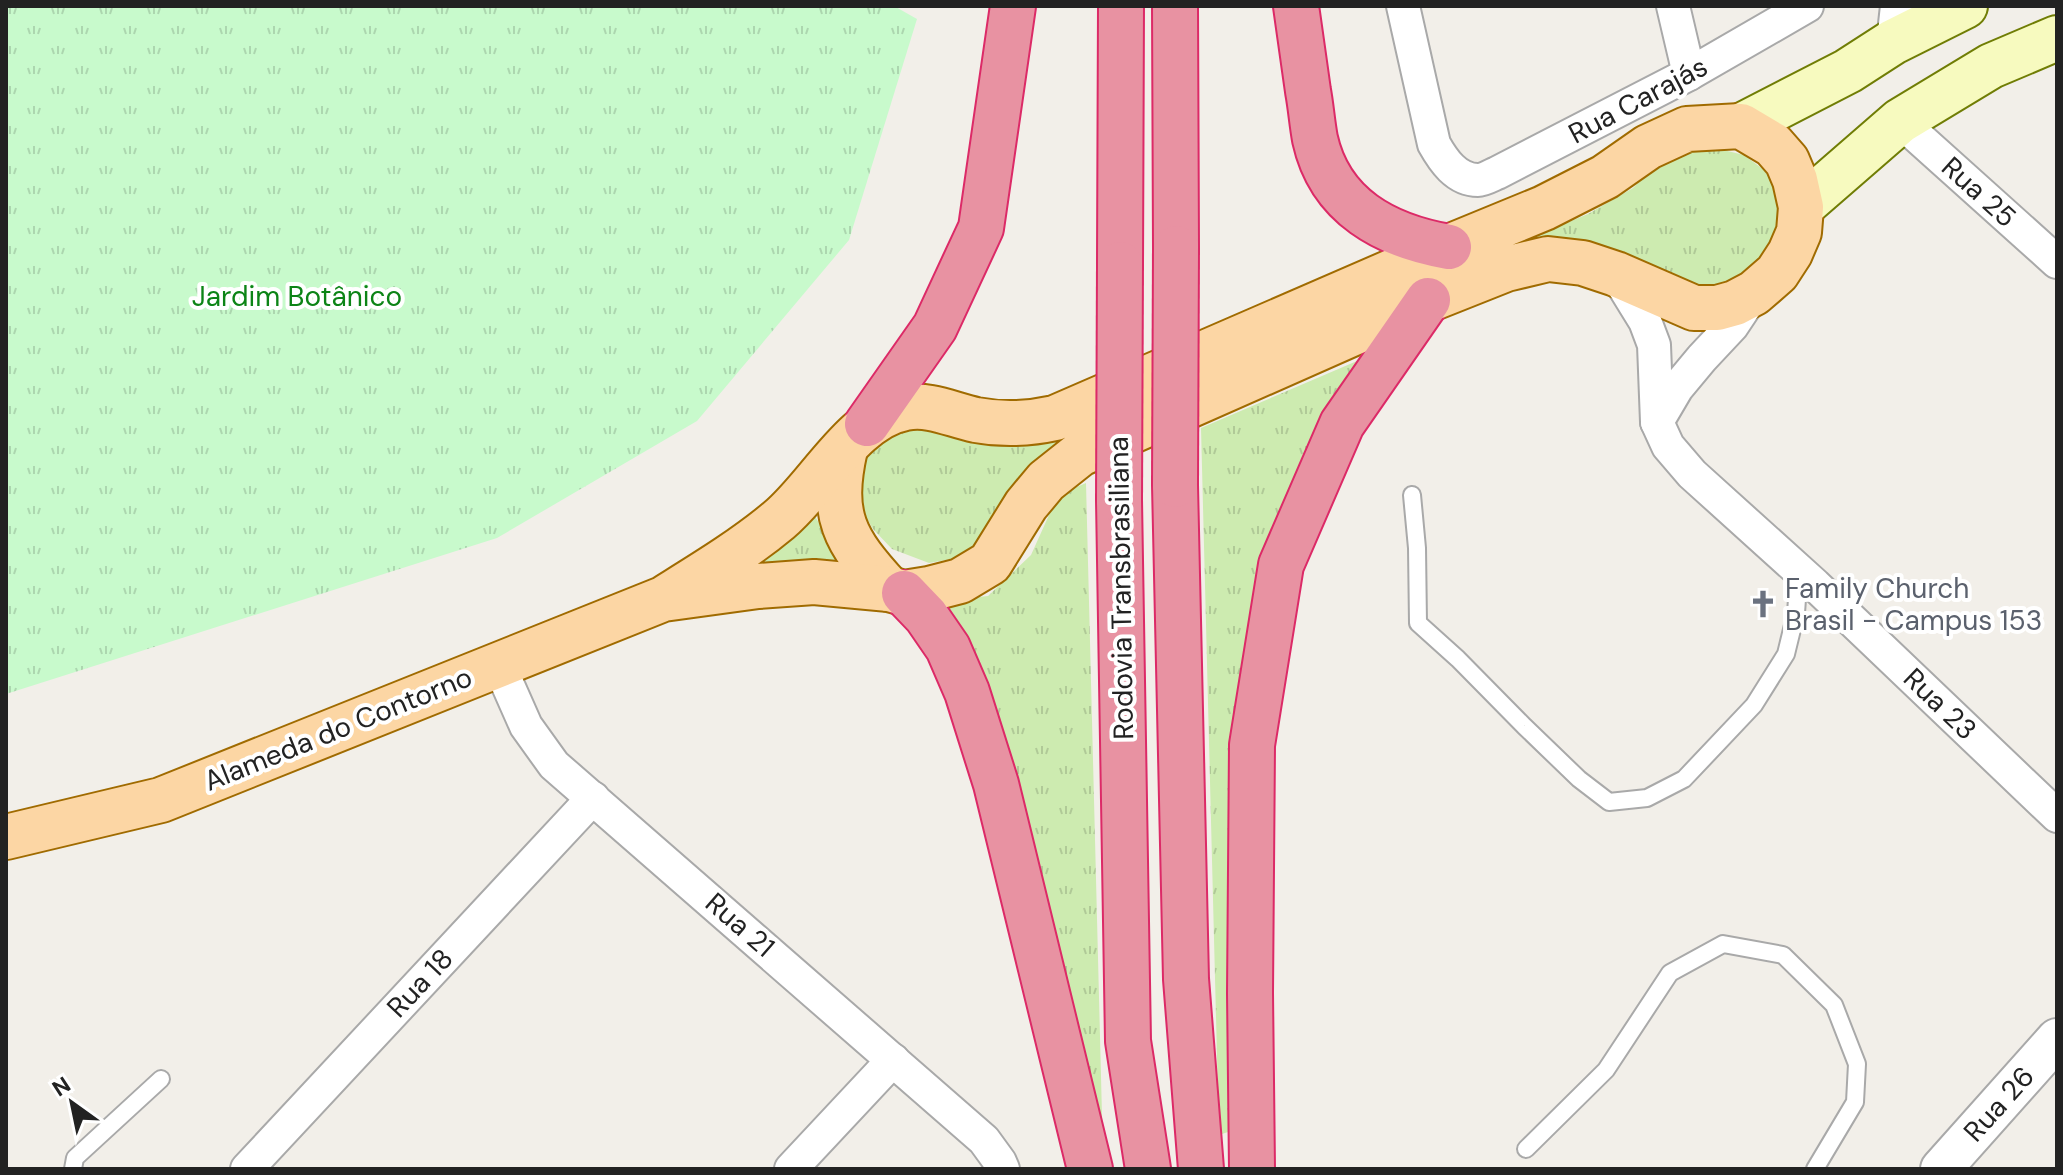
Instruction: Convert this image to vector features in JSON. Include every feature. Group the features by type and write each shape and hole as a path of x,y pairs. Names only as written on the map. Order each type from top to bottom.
{"highway":[{"path":"856,437 935,327 981,228 1013,6"},
{"name":"Rodovia Transbrasiliana","path":"1121,6 1119,500 1128,1041 1148,1169"},
{"name":"Rodovia Transbrasiliana","path":"1175,6 1175,485 1186,979 1201,1169"},
{"path":"1296,6 1316,140 1335,184 1350,203 1388,230 1425,243 1449,247"},
{"path":"1252,1169 1252,745 1281,565 1342,424 1428,300"},
{"path":"897,591 926,616 948,648 967,692 996,784 1090,1169"}],"main road":[{"path":"897,591 862,560 840,513 838,491 856,437 902,408 940,409 996,423 1027,424 1055,418 1544,208 1605,177 1648,147 1687,129 1741,126 1848,71 1895,24 1965,6"},
{"path":"1801,207 1900,121 2057,27"},
{"path":"1991,66 2057,38"},
{"path":"1741,126 1773,145 1787,161 1801,207 1799,232 1790,253 1777,273 1754,293"},
{"name":"Alameda do Contorno","path":"663,599 814,582 897,591 960,581 990,563 1026,505 1046,481 1080,454 1428,300 1506,269 1548,259 1583,263 1694,308 1717,308 1754,293"},
{"name":"Alameda do Contorno","path":"6,837 161,800 663,599 739,551 782,517 856,437"}],"street":[{"name":"Rua Carajás","path":"1403,6 1434,144 1445,165 1463,176 1478,180 1689,74 1807,6"},
{"path":"1673,6 1689,74"},
{"name":"Rua 25","path":"1900,121 2057,262"},
{"name":"Rua 23","path":"1616,274 1645,321 1654,345 1657,422 1668,446 1692,474 1799,570 2057,816"},
{"path":"1657,422 1677,388 1732,326 1754,293"},
{"name":"Rua 21","path":"499,665 526,726 554,765 984,1140 1003,1169"},
{"name":"Rua 18","path":"247,1169 593,798"},
{"name":"Rua 26","path":"1941,1169 2057,1039"},
{"path":"791,1169 893,1060"}],"lane":[{"path":"1412,495 1417,548 1418,623 1579,779 1609,802 1647,798 1684,779 1754,705 1786,654 1796,613 1799,570"},
{"path":"1526,1149 1606,1070 1670,973 1723,944 1783,955 1834,1005 1857,1064 1855,1102 1815,1169"},
{"path":"73,1169 75,1158 161,1079"}],"green space":[{"name":"Jardim Botânico","path":"6,6 894,6 917,19 849,240 697,421 497,538 6,694"},
{"path":"1711,147 1744,155 1764,170 1780,192 1784,225 1774,254 1719,295 1553,244 991,521 972,547 957,558 929,563 892,549 873,529 862,510 858,468 872,439 896,422 959,427 1513,245 1588,214 1633,188 1660,161 1685,149"},
{"path":"1371,355 1284,518 1245,648 1237,1129 1219,1135 1201,428"},
{"path":"1086,483 1103,1155 932,602 988,596 1031,555 1058,495"},
{"path":"814,515 844,562 738,572"}],"place":[{"name":"Family Church Brasil - Campus 153","path":"1763,604"}]}
